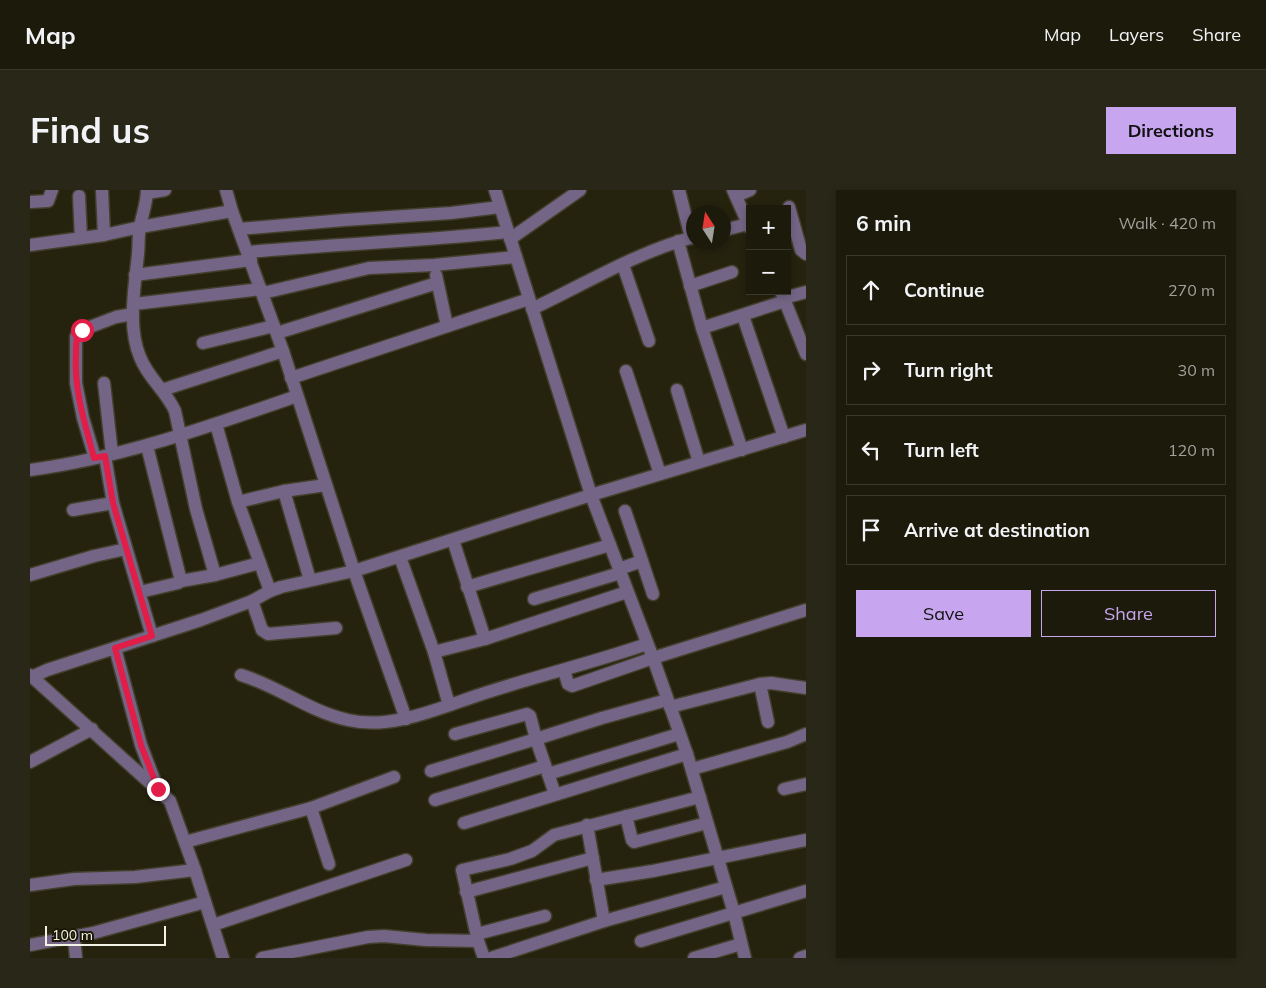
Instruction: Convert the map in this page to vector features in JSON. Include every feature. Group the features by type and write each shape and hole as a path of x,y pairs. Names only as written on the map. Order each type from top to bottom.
{"street":[{"path":"30,202 48,201 52,190"},
{"path":"102,190 104,235"},
{"path":"165,190 147,191 145,210 140,227 134,336 139,356 146,371 170,400 175,411 196,509 215,576"},
{"path":"226,190 283,351 354,571 406,719"},
{"path":"495,190 592,495 692,769 734,913 745,958"},
{"path":"136,275 306,247 509,235 580,190"},
{"path":"679,190 686,228"},
{"path":"746,219 735,193 750,190"},
{"path":"79,196 81,238"},
{"path":"239,229 451,213 500,207"},
{"path":"30,245 104,235 232,211"},
{"path":"791,214 801,250 806,254"},
{"path":"731,229 746,226"},
{"path":"291,378 447,326 531,304 686,240"},
{"path":"688,250 690,286 742,450"},
{"path":"104,456 78,398 75,368 76,338 78,332 82,330 134,309 262,291 369,268 434,265 516,257"},
{"path":"434,265 447,326"},
{"path":"623,265 649,341"},
{"path":"690,286 732,272"},
{"path":"203,343 275,330 437,283"},
{"path":"702,328 743,316 783,297 806,292"},
{"path":"783,297 806,354"},
{"path":"743,316 784,436"},
{"path":"162,390 283,351"},
{"path":"626,371 660,474"},
{"path":"104,383 104,456 113,503 152,636"},
{"path":"677,390 699,462"},
{"path":"30,470 147,446 296,396"},
{"path":"216,424 238,502 270,591"},
{"path":"223,958 195,870 170,801 31,676 252,601 270,591 354,571 592,495 806,430"},
{"path":"147,446 181,581"},
{"path":"238,502 284,491 326,485"},
{"path":"284,491 310,580"},
{"path":"73,510 113,503"},
{"path":"625,511 653,594"},
{"path":"453,540 485,638"},
{"path":"467,587 610,545"},
{"path":"30,575 94,556 126,549"},
{"path":"400,557 434,652 449,705"},
{"path":"534,599 620,571 642,561"},
{"path":"140,592 181,581 215,576 260,563"},
{"path":"434,652 485,638 627,592"},
{"path":"252,601 262,630 268,634 336,628"},
{"path":"564,670 568,684 572,686 653,658 806,610"},
{"path":"241,674 260,681 303,704 349,721 371,722 406,719 647,644"},
{"path":"115,648 139,739 158,789"},
{"path":"431,771 602,718 760,684 771,683 806,688"},
{"path":"760,684 768,722"},
{"path":"455,734 526,714 530,716 555,794"},
{"path":"30,762 92,729"},
{"path":"435,800 679,734"},
{"path":"692,769 787,742 806,734"},
{"path":"464,823 687,754"},
{"path":"185,842 311,808 394,777"},
{"path":"784,789 806,784"},
{"path":"484,958 477,937 462,870 510,859 532,851 554,835 700,797"},
{"path":"311,808 329,864"},
{"path":"626,816 634,842 707,823"},
{"path":"587,826 604,921"},
{"path":"596,880 653,871 806,840"},
{"path":"466,892 593,858"},
{"path":"213,925 406,860"},
{"path":"30,885 74,879 135,877 195,870"},
{"path":"491,958 604,921 726,886"},
{"path":"641,941 806,891"},
{"path":"30,945 74,937 205,902"},
{"path":"262,958 368,937 384,936 426,940 477,937 546,916"},
{"path":"74,937 76,958"},
{"path":"694,958 741,944"},
{"path":"800,958 806,956"}],"route":[{"path":"82,330 78,332 76,338 75,368 78,398 94,458 105,456 113,503 152,636 115,648 141,745 158,789"}]}
